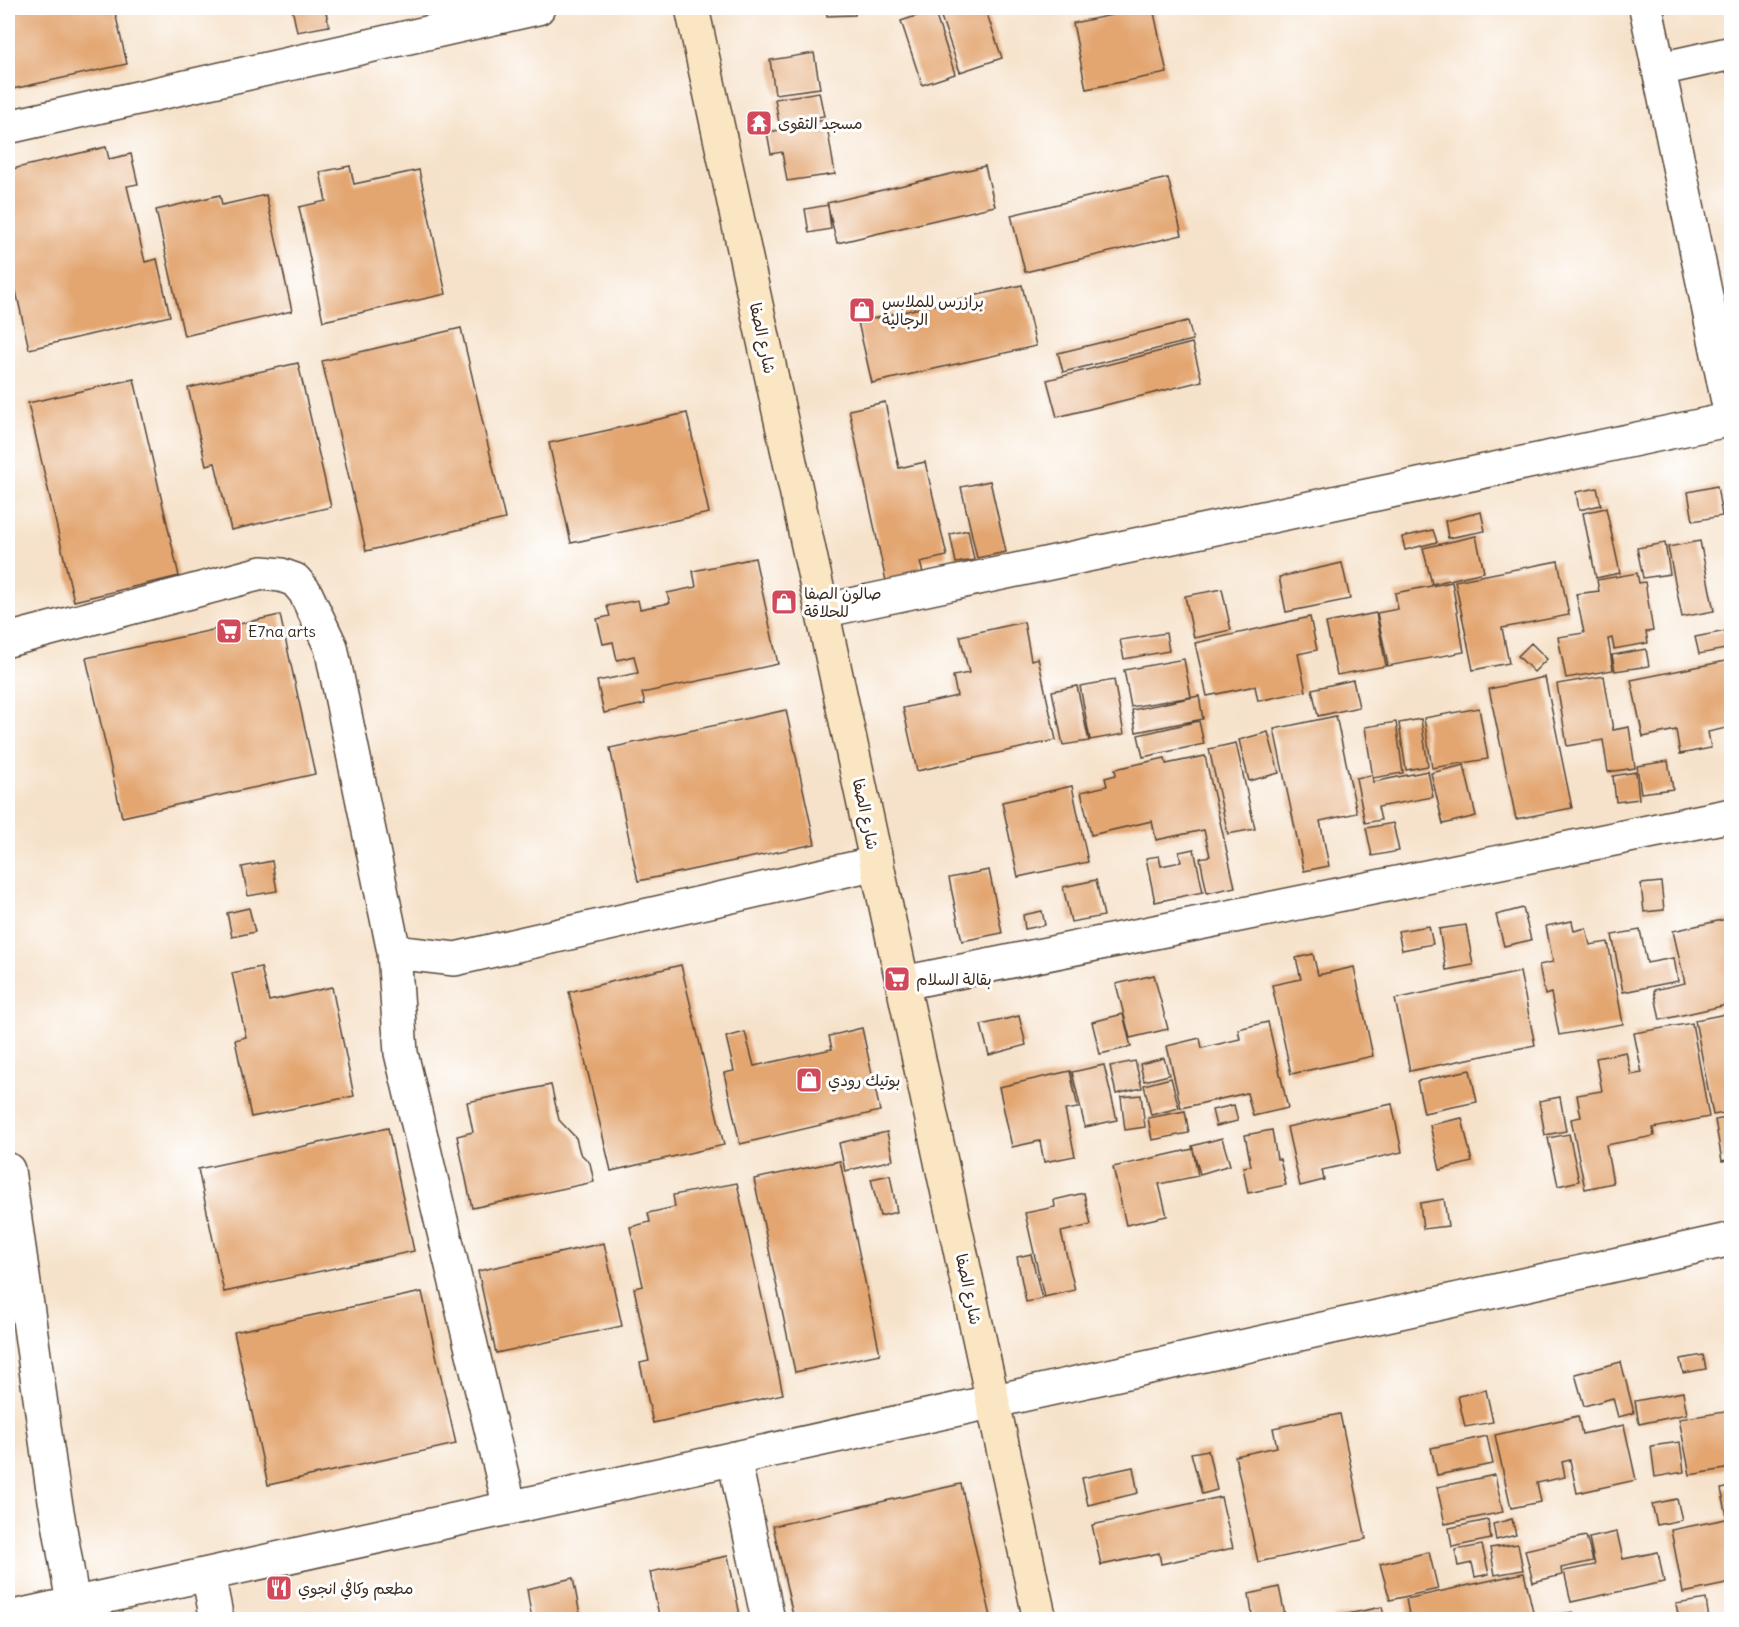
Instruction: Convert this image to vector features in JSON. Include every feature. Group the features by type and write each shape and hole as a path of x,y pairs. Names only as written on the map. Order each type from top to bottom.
{"street":[{"path":"8,127 538,8"},
{"name":"شارع الصفا","path":"692,8 1040,1620"},
{"path":"822,611 1731,420 1646,8"},
{"path":"1660,69 1731,53"},
{"path":"8,640 262,573 281,575 295,580 305,592 331,647 394,952 401,1053 510,1508"},
{"path":"903,983 1731,815"},
{"path":"394,952 455,958 877,864"},
{"path":"8,1170 51,1483 73,1604"},
{"path":"8,1618 1731,1239"},
{"path":"734,1458 768,1620"},
{"path":"208,1574 217,1620"}],"building":[{"path":"8,8 114,8 127,64 8,90"},
{"path":"292,8 325,8 329,26 297,32"},
{"path":"826,8 854,8 855,15 827,16"},
{"path":"938,8 985,8 1002,58 960,72"},
{"path":"1153,8 1167,73 1086,89 1073,23"},
{"path":"934,10 955,74 922,85 901,21"},
{"path":"814,53 820,88 775,94 770,60"},
{"path":"819,92 824,116 779,123 775,99"},
{"path":"826,120 835,174 787,181 782,152 771,154 767,132 786,129 786,126"},
{"path":"106,147 109,159 131,154 138,184 127,186 145,262 157,259 170,316 29,349 8,255 8,170"},
{"path":"350,166 354,184 419,170 446,294 323,321 299,207 326,201 320,172"},
{"path":"985,166 995,206 837,243 827,203"},
{"path":"1168,178 1182,235 1025,272 1011,215"},
{"path":"220,195 222,205 266,195 292,311 184,336 156,210"},
{"path":"828,205 831,229 809,233 805,209"},
{"path":"1022,285 1036,346 872,383 858,322"},
{"path":"1188,321 1193,340 1063,372 1058,353"},
{"path":"461,328 505,519 366,551 322,361"},
{"path":"1192,343 1202,381 1057,417 1047,380"},
{"path":"298,363 331,507 231,530 215,463 206,465 188,388"},
{"path":"134,379 179,576 74,601 28,403"},
{"path":"885,402 899,468 925,462 947,556 920,562 923,573 886,581 849,410"},
{"path":"687,413 709,513 571,543 549,443"},
{"path":"990,481 1006,552 977,558 961,487"},
{"path":"1717,486 1722,516 1693,521 1688,492"},
{"path":"1597,488 1601,505 1579,510 1576,492"},
{"path":"1606,508 1620,573 1596,578 1583,513"},
{"path":"1481,512 1485,531 1448,538 1445,521"},
{"path":"968,530 974,560 956,563 950,534"},
{"path":"1433,530 1437,542 1405,550 1402,537"},
{"path":"1476,536 1484,572 1432,584 1423,548"},
{"path":"1700,541 1714,611 1682,617 1668,547"},
{"path":"1665,543 1670,574 1643,578 1637,548"},
{"path":"755,558 778,664 642,693 645,704 604,713 597,681 638,673 634,656 617,660 613,642 603,644 597,619 610,616 607,606 638,600 640,609 670,603 667,593 696,587 693,571"},
{"path":"1558,561 1569,615 1502,628 1509,663 1473,670 1455,581"},
{"path":"1342,563 1350,599 1286,612 1279,577"},
{"path":"1637,573 1639,583 1645,582 1653,631 1646,632 1648,643 1614,649 1612,638 1608,639 1613,670 1566,678 1558,637 1584,633 1576,594 1599,591 1597,580"},
{"path":"1452,582 1464,652 1388,666 1377,613 1398,609 1395,593"},
{"path":"1222,589 1231,630 1194,638 1185,596"},
{"path":"1376,613 1386,666 1337,675 1326,623"},
{"path":"280,615 315,774 122,817 86,658"},
{"path":"1310,617 1317,650 1298,654 1306,691 1258,701 1255,686 1207,696 1195,643"},
{"path":"1024,622 1031,660 1038,658 1056,740 917,771 903,708 957,696 953,676 969,673 960,636"},
{"path":"1731,630 1731,648 1699,654 1695,637"},
{"path":"1166,633 1169,651 1124,659 1120,640"},
{"path":"1531,643 1547,659 1534,672 1518,656"},
{"path":"1646,649 1649,666 1615,671 1612,655"},
{"path":"1184,659 1191,697 1131,707 1124,670"},
{"path":"1731,660 1731,727 1708,732 1711,748 1680,754 1676,730 1643,737 1631,680"},
{"path":"1604,676 1613,730 1629,727 1635,768 1608,772 1603,740 1567,746 1557,684"},
{"path":"1545,677 1572,808 1516,819 1489,689"},
{"path":"1114,680 1124,734 1090,740 1080,686"},
{"path":"1353,680 1359,707 1318,716 1312,689"},
{"path":"1077,686 1089,741 1063,745 1052,691"},
{"path":"1199,696 1203,719 1136,732 1132,710"},
{"path":"1479,708 1488,759 1432,768 1424,718"},
{"path":"786,710 815,844 638,881 610,748"},
{"path":"1336,716 1357,813 1320,821 1329,866 1304,871 1274,729"},
{"path":"1421,719 1428,766 1406,770 1399,723"},
{"path":"1199,721 1204,744 1143,757 1138,735"},
{"path":"1396,722 1403,773 1373,778 1365,727"},
{"path":"1268,732 1279,773 1249,781 1239,740"},
{"path":"1236,743 1255,829 1228,834 1209,749"},
{"path":"1205,756 1235,887 1207,893 1200,858 1210,856 1204,830 1156,840 1152,821 1091,835 1081,792 1107,786 1105,778 1116,775 1115,769 1165,758 1166,764"},
{"path":"1668,761 1673,789 1641,793 1637,766"},
{"path":"1464,765 1476,816 1443,824 1431,773"},
{"path":"1428,771 1433,797 1378,807 1381,820 1365,823 1356,778 1372,775 1373,782"},
{"path":"1636,772 1639,799 1616,802 1613,776"},
{"path":"1072,786 1088,862 1018,877 1002,802"},
{"path":"1393,823 1399,851 1372,856 1366,828"},
{"path":"1194,849 1203,892 1155,902 1146,858 1159,856 1161,866 1181,862 1179,852"},
{"path":"272,861 277,891 248,896 242,867"},
{"path":"989,870 1002,933 962,941 949,878"},
{"path":"1096,880 1104,916 1071,922 1063,887"},
{"path":"1661,882 1664,910 1644,912 1641,884"},
{"path":"249,908 255,932 232,937 227,913"},
{"path":"1523,908 1531,940 1504,946 1496,915"},
{"path":"1042,911 1045,925 1025,929 1023,915"},
{"path":"1731,918 1731,971 1729,972 1731,1004 1660,1020 1654,990 1685,983 1673,931"},
{"path":"1572,921 1574,931 1586,928 1590,945 1608,942 1623,1024 1559,1035 1551,993 1545,995 1539,965 1553,962 1546,926"},
{"path":"1466,925 1473,965 1446,970 1439,929"},
{"path":"1429,926 1433,944 1402,950 1398,931"},
{"path":"1640,930 1647,963 1674,958 1678,981 1623,992 1612,935"},
{"path":"1313,954 1318,975 1354,967 1373,1056 1291,1074 1272,985 1301,979 1296,958"},
{"path":"681,965 724,1145 611,1171 569,992"},
{"path":"261,967 269,1001 332,987 354,1096 251,1117 235,1040 246,1037 232,973"},
{"path":"1520,972 1535,1045 1410,1071 1395,999"},
{"path":"1154,975 1168,1029 1130,1038 1116,984"},
{"path":"1731,1013 1731,1112 1713,1115 1695,1020"},
{"path":"1123,1014 1131,1047 1100,1054 1092,1022"},
{"path":"1019,1016 1026,1045 989,1055 981,1025"},
{"path":"1268,1022 1288,1108 1253,1116 1247,1093 1181,1108 1167,1046 1200,1038 1202,1048 1240,1039 1238,1029"},
{"path":"1692,1023 1709,1117 1653,1128 1654,1136 1606,1145 1613,1183 1585,1189 1571,1119 1581,1117 1577,1095 1602,1091 1596,1058 1626,1052 1631,1075 1642,1073 1634,1033"},
{"path":"862,1028 880,1111 740,1144 724,1073 734,1071 726,1037 745,1032 754,1066 832,1049 829,1036"},
{"path":"1164,1058 1169,1075 1144,1081 1140,1064"},
{"path":"1135,1061 1142,1088 1116,1094 1110,1066"},
{"path":"1104,1065 1117,1120 1085,1127 1072,1072"},
{"path":"1470,1070 1477,1102 1424,1113 1417,1081"},
{"path":"1070,1071 1078,1108 1065,1110 1075,1156 1044,1162 1040,1141 1012,1147 999,1087"},
{"path":"1171,1078 1179,1108 1151,1115 1144,1085"},
{"path":"551,1085 559,1120 576,1138 580,1153 590,1163 594,1182 472,1208 457,1136 473,1132 467,1102"},
{"path":"1141,1095 1145,1127 1125,1130 1121,1097"},
{"path":"1560,1097 1566,1131 1545,1135 1539,1101"},
{"path":"1392,1104 1402,1152 1322,1170 1324,1180 1300,1186 1287,1127"},
{"path":"1234,1105 1238,1121 1216,1126 1212,1110"},
{"path":"1185,1111 1189,1133 1152,1140 1148,1118"},
{"path":"1731,1117 1731,1159 1722,1161 1715,1120"},
{"path":"1462,1118 1472,1162 1440,1170 1430,1125"},
{"path":"388,1128 414,1251 224,1292 198,1169"},
{"path":"1272,1130 1277,1159 1280,1159 1286,1185 1248,1193 1243,1167 1251,1166 1245,1135"},
{"path":"887,1132 893,1160 845,1171 839,1143"},
{"path":"1569,1134 1579,1181 1558,1186 1548,1138"},
{"path":"1222,1138 1230,1165 1200,1174 1192,1146"},
{"path":"1193,1149 1198,1176 1159,1184 1167,1216 1126,1225 1113,1167"},
{"path":"840,1161 880,1354 795,1372 754,1179"},
{"path":"890,1175 897,1212 880,1216 871,1179"},
{"path":"737,1183 783,1394 653,1423 640,1363 649,1361 634,1288 643,1286 630,1227 650,1222 648,1213 675,1207 673,1195"},
{"path":"1084,1193 1091,1225 1061,1232 1075,1290 1044,1297 1025,1213 1055,1207 1054,1200"},
{"path":"1444,1199 1448,1226 1423,1229 1420,1203"},
{"path":"604,1243 622,1326 496,1353 478,1271"},
{"path":"1031,1254 1042,1299 1026,1302 1017,1257"},
{"path":"422,1292 456,1444 268,1485 234,1332"},
{"path":"1731,1331 1731,1355 1725,1333"},
{"path":"1703,1355 1706,1369 1683,1373 1680,1359"},
{"path":"1621,1362 1634,1413 1618,1417 1613,1398 1584,1406 1575,1374"},
{"path":"1486,1390 1493,1422 1465,1427 1458,1396"},
{"path":"1683,1392 1687,1414 1639,1424 1635,1401"},
{"path":"1731,1411 1731,1468 1690,1475 1679,1419"},
{"path":"1340,1414 1366,1539 1258,1562 1235,1456 1277,1447 1273,1428"},
{"path":"1578,1416 1582,1434 1624,1425 1636,1480 1577,1493 1570,1460 1562,1462 1565,1477 1537,1483 1541,1502 1511,1508 1495,1435"},
{"path":"1487,1436 1493,1464 1437,1475 1431,1448"},
{"path":"1680,1442 1684,1472 1655,1477 1651,1446"},
{"path":"1208,1450 1217,1490 1202,1494 1191,1453"},
{"path":"1133,1467 1138,1493 1088,1505 1082,1478"},
{"path":"1495,1475 1503,1512 1445,1524 1437,1487"},
{"path":"961,1484 991,1617 979,1620 794,1620 773,1526"},
{"path":"1731,1487 1731,1515 1727,1516 1721,1489"},
{"path":"1221,1497 1233,1548 1161,1564 1159,1553 1101,1565 1092,1525"},
{"path":"1677,1499 1682,1520 1657,1525 1652,1504"},
{"path":"1731,1518 1731,1583 1683,1593 1671,1530"},
{"path":"1512,1519 1516,1535 1496,1540 1493,1524"},
{"path":"1488,1520 1491,1539 1452,1547 1449,1528"},
{"path":"1617,1532 1623,1559 1658,1552 1664,1582 1571,1602 1564,1571 1595,1565 1589,1538"},
{"path":"1586,1536 1593,1561 1561,1568 1562,1575 1533,1582 1525,1550"},
{"path":"1518,1544 1523,1570 1495,1575 1490,1548"},
{"path":"1482,1545 1489,1574 1475,1577 1472,1563 1458,1566 1455,1550"},
{"path":"1429,1552 1438,1589 1390,1600 1380,1564"},
{"path":"728,1556 741,1620 660,1620 650,1572"},
{"path":"1524,1573 1535,1620 1410,1620 1406,1599"},
{"path":"573,1578 581,1620 532,1620 527,1589"},
{"path":"1279,1587 1286,1620 1253,1620 1249,1594"},
{"path":"1706,1599 1709,1620 1679,1620 1676,1604"},
{"path":"1382,1607 1385,1620 1334,1620 1333,1617"},
{"path":"1573,1612 1575,1620 1539,1620 1539,1618"}],"place":[{"name":"مسجد التقوى","path":"759,123"},
{"name":"برازرس للملابس الرجالية","path":"862,310"},
{"name":"صالون الصفا للحلاقة","path":"784,602"},
{"name":"E7na arts","path":"229,631"},
{"name":"بقالة السلام","path":"897,979"},
{"name":"بوتيك رودي","path":"809,1080"},
{"name":"مطعم وكافي انجوي","path":"279,1588"}]}
